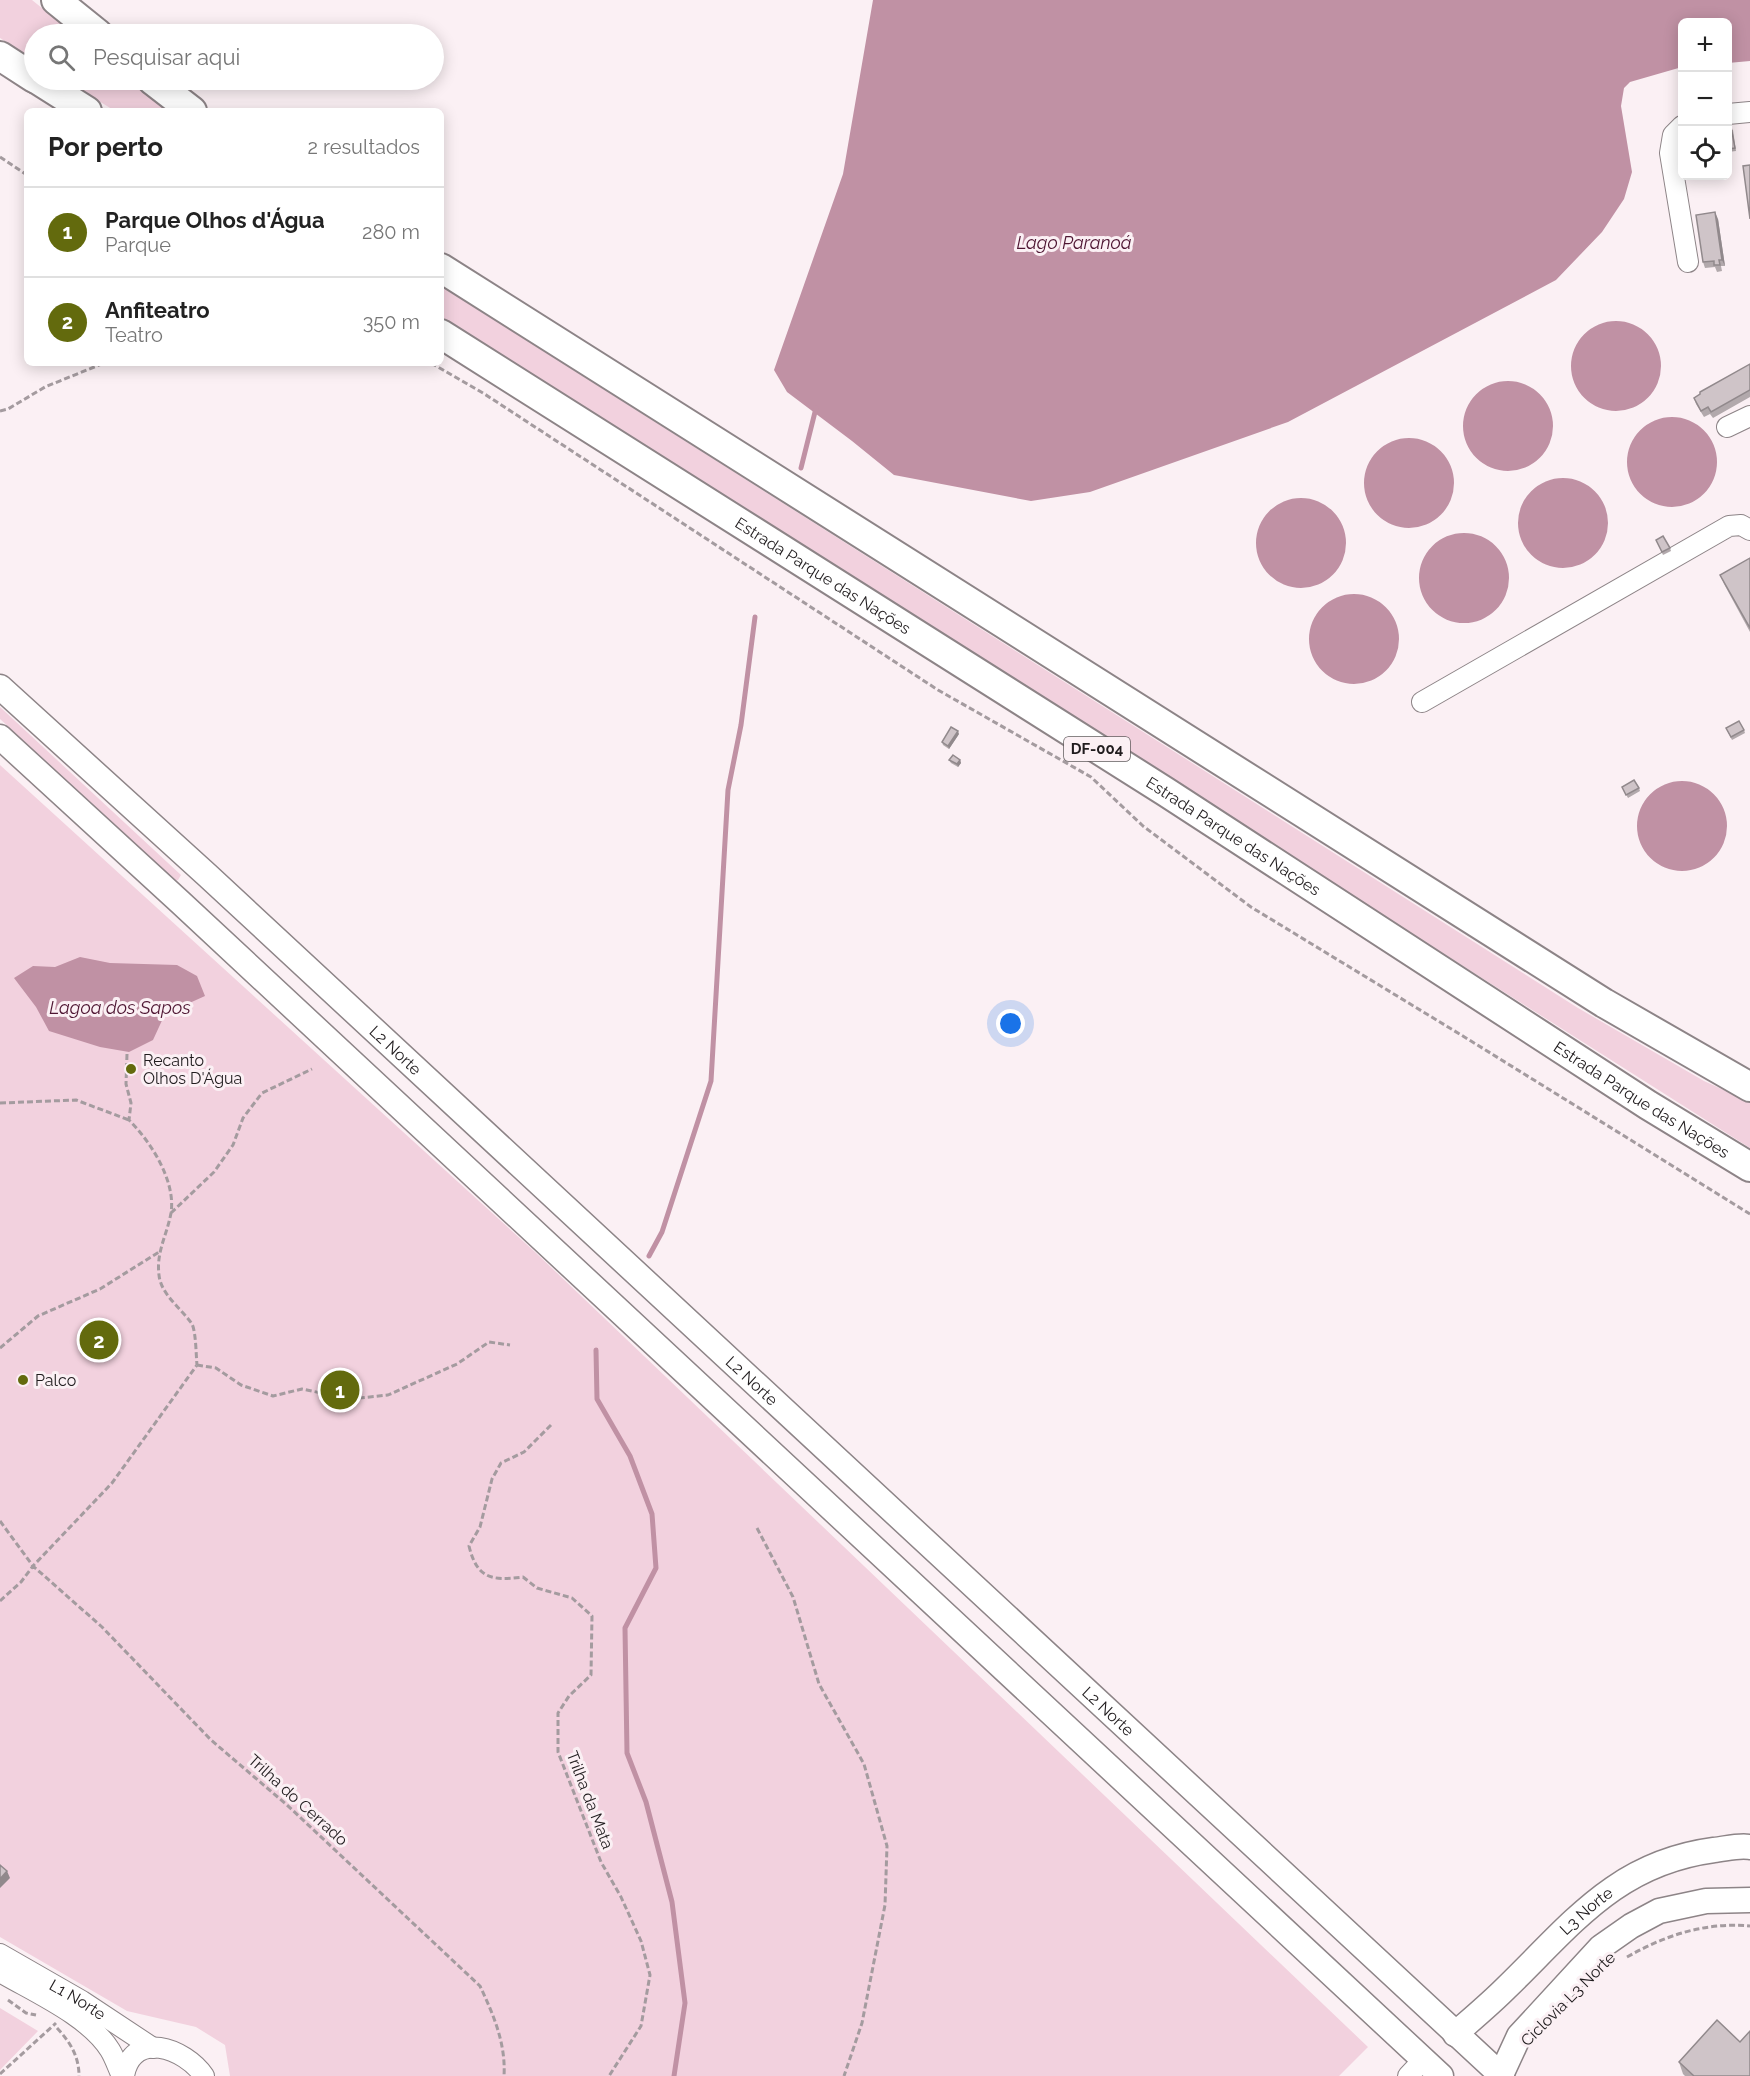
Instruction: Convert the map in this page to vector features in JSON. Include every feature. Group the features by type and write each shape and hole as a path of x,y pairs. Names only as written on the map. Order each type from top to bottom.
{"highway":[{"path":"56,0 86,24"},
{"path":"0,56 24,71"},
{"path":"54,90 82,108"},
{"path":"165,90 188,108"},
{"path":"444,270 1604,1003 1750,1087"},
{"name":"Estrada Parque das Nações","path":"444,336 1156,786 1648,1105 1750,1167"}],"main road":[{"name":"L2 Norte","path":"0,687 207,875 1501,2076"},
{"path":"0,737 180,902 1415,2068 1441,2076"},
{"path":"180,902 207,875"},
{"name":"L3 Norte","path":"1455,2034 1506,1988 1569,1924 1604,1894 1644,1870 1688,1854 1750,1847"},
{"path":"1501,2076 1519,2036 1601,1947 1631,1926 1659,1911 1706,1901 1750,1900"}],"street":[{"path":"1732,114 1750,112"},
{"path":"1678,130 1673,135 1670,153 1688,262"},
{"path":"1728,427 1750,416"},
{"path":"1422,702 1730,526 1741,525 1750,530"},
{"name":"L1 Norte","path":"0,1954 82,2001 153,2049"},
{"name":"L1 Norte","path":"0,1971 76,2017 96,2034 110,2050 123,2076"},
{"path":"123,2076 132,2055 141,2049 168,2050 188,2058 204,2076"}],"path":[{"path":"0,157 24,173"},
{"path":"0,411 8,409 45,387 97,366"},
{"path":"436,366 483,393 938,690 1091,777 1143,826 1251,907 1750,1214"},
{"path":"127,1054 126,1084 131,1103 129,1120"},
{"path":"171,1213 214,1172 233,1145 243,1118 262,1093 312,1069"},
{"path":"0,1103 76,1100 129,1120 145,1136 172,1188 171,1213 159,1252 159,1278 174,1304 193,1326 197,1365 112,1484 33,1566 21,1582 0,1601"},
{"path":"0,1348 38,1316 100,1289 159,1252"},
{"path":"197,1365 216,1368 241,1385 273,1396 302,1389 350,1399 388,1395 457,1364 489,1342 510,1345"},
{"name":"Trilha da Mata","path":"551,1425 524,1452 501,1463 492,1479 480,1527 469,1546 473,1562 484,1575 504,1579 523,1577 537,1588 572,1598 592,1616 591,1675 569,1696 558,1713 558,1752 601,1862 621,1897 641,1941 650,1975 641,2026 609,2076"},
{"name":"Trilha do Cerrado","path":"0,1521 33,1566 102,1628 211,1740 287,1805 480,1986 497,2023 504,2076"},
{"path":"757,1528 793,1597 819,1684 864,1764 887,1846 885,1905 862,2023 844,2076"},
{"name":"Ciclovia L3 Norte","path":"1618,1963 1654,1943 1681,1932 1720,1925 1750,1926"},
{"path":"5,1998 26,2013 39,2016"},
{"path":"0,2074 61,2018"},
{"path":"46,2020 54,2025 68,2041 75,2053 80,2076"}],"shaded area":[{"path":"0,0 32,0 62,24 24,24 24,54 0,38"},
{"path":"81,90 142,90 166,108 110,108"},
{"path":"444,288 1578,1008 1704,1081 1750,1102 1750,1148 444,320"},
{"path":"0,707 181,875 178,880 175,881 0,719"},
{"path":"0,765 535,1252 1368,2047 1339,2076 230,2076 225,2045 196,2027 127,2011 0,1937"},
{"path":"0,2008 38,2031 0,2070"}],"water":[{"name":"Lago Paranoá","path":"873,0 1750,0 1750,61 1732,63 1732,18 1678,18 1678,68 1630,82 1624,88 1621,106 1632,172 1624,199 1602,232 1556,280 1288,422 1090,492 1031,501 894,475 787,392 774,370 843,174"},
{"path":"1616,321 1633,325 1648,334 1657,349 1661,366 1657,383 1648,398 1633,407 1616,411 1599,407 1584,398 1575,383 1571,366 1575,349 1584,334 1599,325"},
{"path":"1508,381 1525,385 1540,394 1549,409 1553,426 1549,443 1540,458 1525,467 1508,471 1491,467 1476,458 1467,443 1463,426 1467,409 1476,394 1491,385"},
{"path":"1672,417 1689,421 1704,430 1713,445 1717,462 1713,479 1704,494 1689,503 1672,507 1655,503 1640,494 1631,479 1627,462 1631,445 1640,430 1655,421"},
{"path":"1409,438 1426,442 1441,451 1450,466 1454,483 1450,500 1441,515 1426,524 1409,528 1392,524 1377,515 1368,500 1364,483 1368,466 1377,451 1392,442"},
{"path":"1563,478 1580,482 1595,491 1604,506 1608,523 1604,540 1595,555 1580,564 1563,568 1546,564 1531,555 1522,540 1518,523 1522,506 1531,491 1546,482"},
{"path":"1301,498 1318,502 1333,511 1342,526 1346,543 1342,560 1333,575 1318,584 1301,588 1284,584 1269,575 1260,560 1256,543 1260,526 1269,511 1284,502"},
{"path":"1464,533 1481,537 1496,546 1505,561 1509,578 1505,595 1496,610 1481,619 1464,623 1447,619 1432,610 1423,595 1419,578 1423,561 1432,546 1447,537"},
{"path":"1354,594 1371,598 1386,607 1395,622 1399,639 1395,656 1386,671 1371,680 1354,684 1337,680 1322,671 1313,656 1309,639 1313,622 1322,607 1337,598"},
{"path":"1682,781 1699,785 1714,794 1723,809 1727,826 1723,843 1714,858 1699,867 1682,871 1665,867 1650,858 1641,843 1637,826 1641,809 1650,794 1665,785"},
{"name":"Lagoa dos Sapos","path":"80,957 110,963 177,965 197,976 205,996 165,1014 153,1040 129,1052 100,1047 49,1031 36,1007 14,978 33,966 55,967"}],"building":[{"path":"1732,132 1735,148 1732,148"},
{"path":"1750,165 1750,219 1743,166"},
{"path":"1715,212 1722,260 1719,260 1720,265 1714,265 1714,261 1703,262 1696,215"},
{"path":"1750,364 1750,390 1711,412 1708,407 1701,411 1694,398 1700,392"},
{"path":"1663,536 1670,548 1662,552 1656,540"},
{"path":"1750,558 1750,628 1720,575"},
{"path":"1739,721 1744,730 1731,737 1726,728"},
{"path":"951,727 958,731 948,746 942,742"},
{"path":"953,755 960,760 957,764 949,760"},
{"path":"1634,780 1639,788 1626,795 1622,787"},
{"path":"0,1865 7,1871 0,1879"},
{"path":"1717,2020 1740,2042 1750,2031 1750,2076 1694,2076 1679,2062"}],"waterway":[{"path":"801,468 816,408"},
{"path":"649,1256 662,1232 711,1081 728,790 741,725 755,617"},
{"path":"596,1350 597,1399 630,1456 652,1514 656,1568 625,1628 627,1753 646,1802 672,1902 685,2003 674,2076"}],"place":[{"name":"Recanto Olhos D'Água","path":"131,1069"},
{"name":"Anfiteatro","path":"99,1340"},
{"name":"Palco","path":"23,1380"},
{"name":"Parque Olhos d'Água","path":"340,1390"}]}
